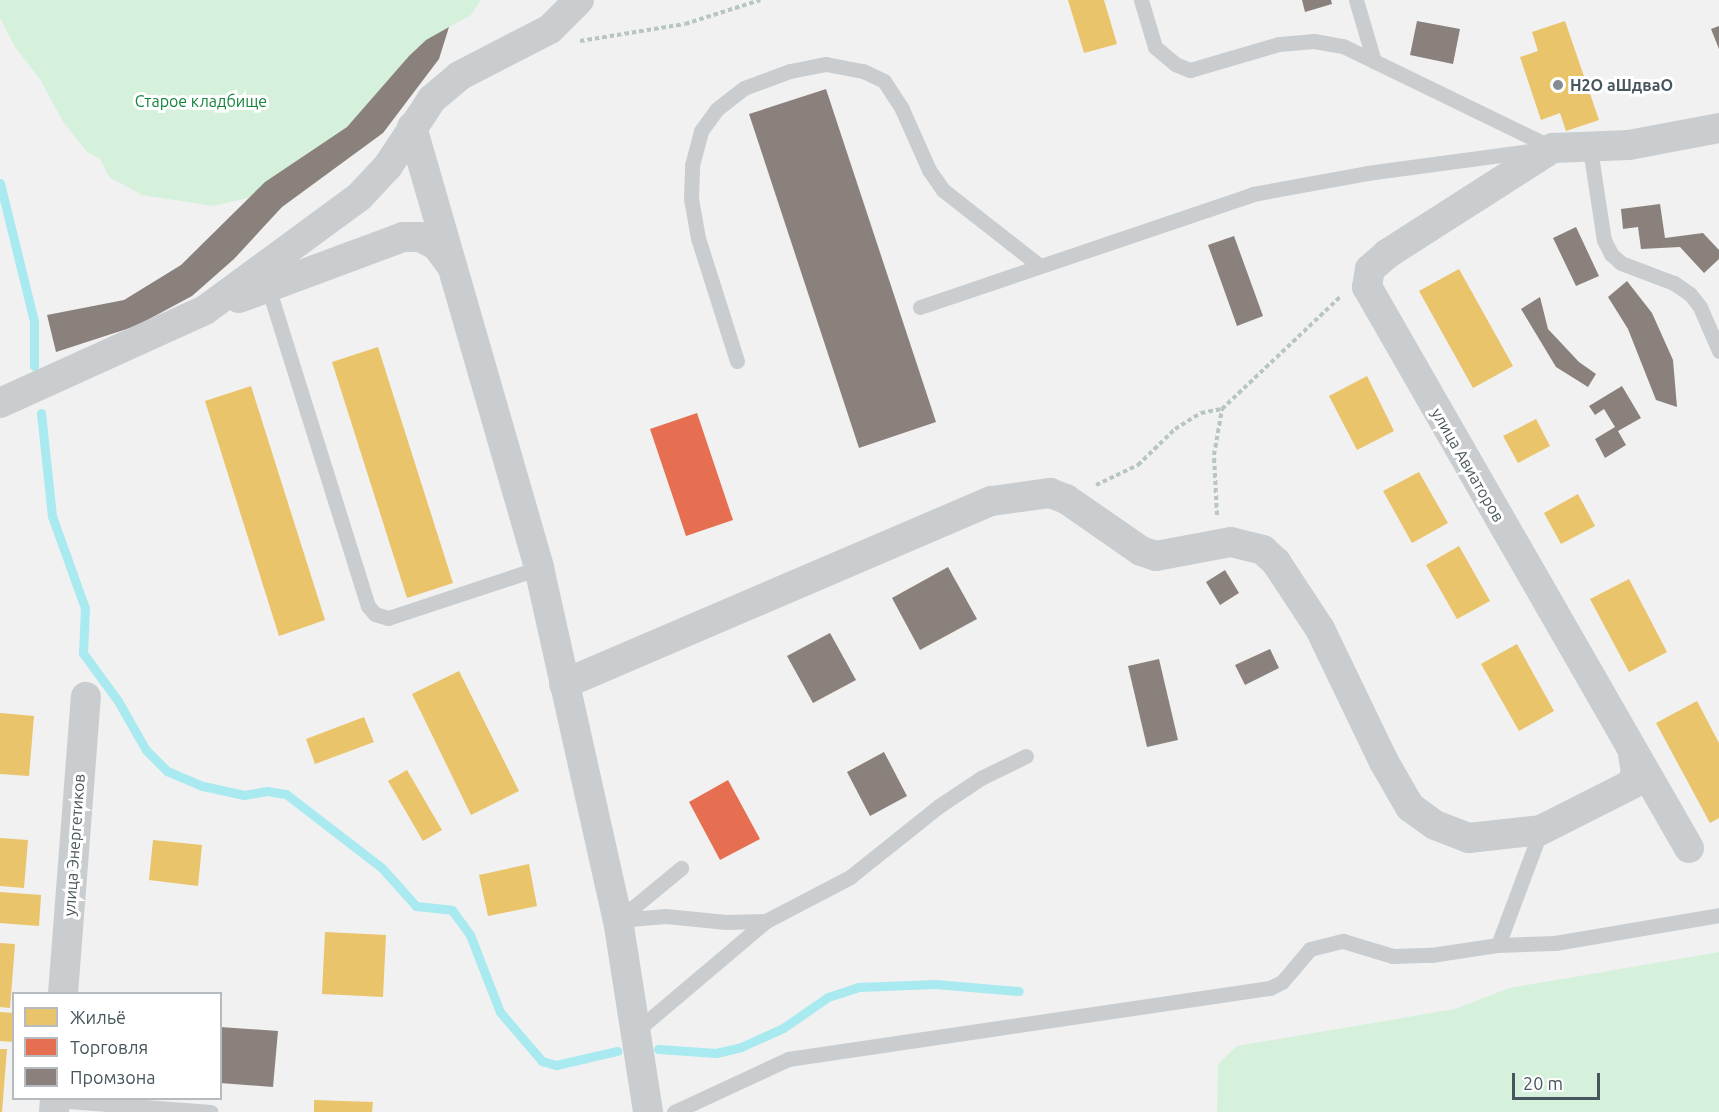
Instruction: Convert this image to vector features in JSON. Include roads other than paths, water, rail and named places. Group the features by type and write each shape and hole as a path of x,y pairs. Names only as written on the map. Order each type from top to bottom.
{"street":[{"path":"205,310 360,196 388,166 432,99 459,76 550,29 579,0"},
{"path":"412,128 539,568 618,920 648,1112"},
{"path":"1553,148 1590,148 1683,137 1719,128"},
{"name":"улица Авиаторов","path":"1553,148 1387,254 1370,269 1367,287 1689,848"},
{"path":"0,403 205,310 403,237 420,237 436,245 454,269"},
{"path":"564,684 992,501 1033,492 1066,499 1141,551 1156,556 1224,544 1247,544 1276,562 1320,629 1384,762 1410,807 1435,825 1469,838 1541,830 1632,784 1636,772 1633,754"},
{"name":"улица Энергетиков","path":"63,992 86,698"}],"lane":[{"path":"1141,0 1155,47 1175,64 1190,70 1279,44 1314,40 1343,46 1553,148"},
{"path":"1356,0 1374,61"},
{"path":"737,361 698,238 691,200 692,165 701,131 717,110 744,88 790,71 826,64 863,71 884,81 943,190 1040,266"},
{"path":"920,307 1253,194 1366,173 1553,148"},
{"path":"1590,148 1604,240 1611,254 1621,263 1674,283 1689,294 1700,307 1719,351"},
{"path":"267,287 368,606 375,614 388,618 539,568"},
{"path":"636,1031 766,921 850,877 939,806 981,778 1026,756"},
{"path":"1498,945 1541,830"},
{"path":"618,920 681,868"},
{"path":"674,1112 788,1059 1270,988 1282,982 1310,949 1343,941 1393,956 1498,945 1555,943 1719,915"},
{"path":"618,920 666,916 726,922 766,921"},
{"path":"54,1104 211,1112"}],"waterway":[{"path":"0,183 34,321 34,366"},
{"path":"41,413 52,516 85,608 83,653 118,701 146,750 167,771 203,786 244,795 267,791 286,794 382,868 416,906 452,910 470,935 500,1012 542,1061 556,1065 617,1051"},
{"path":"658,1049 716,1053 741,1047 783,1028 828,997 858,987 935,984 1019,991"}],"place":[{"name":"H2O аШдваО","path":"1558,85"}],"park label":[{"name":"Старое кладбище","path":"201,101"}]}
